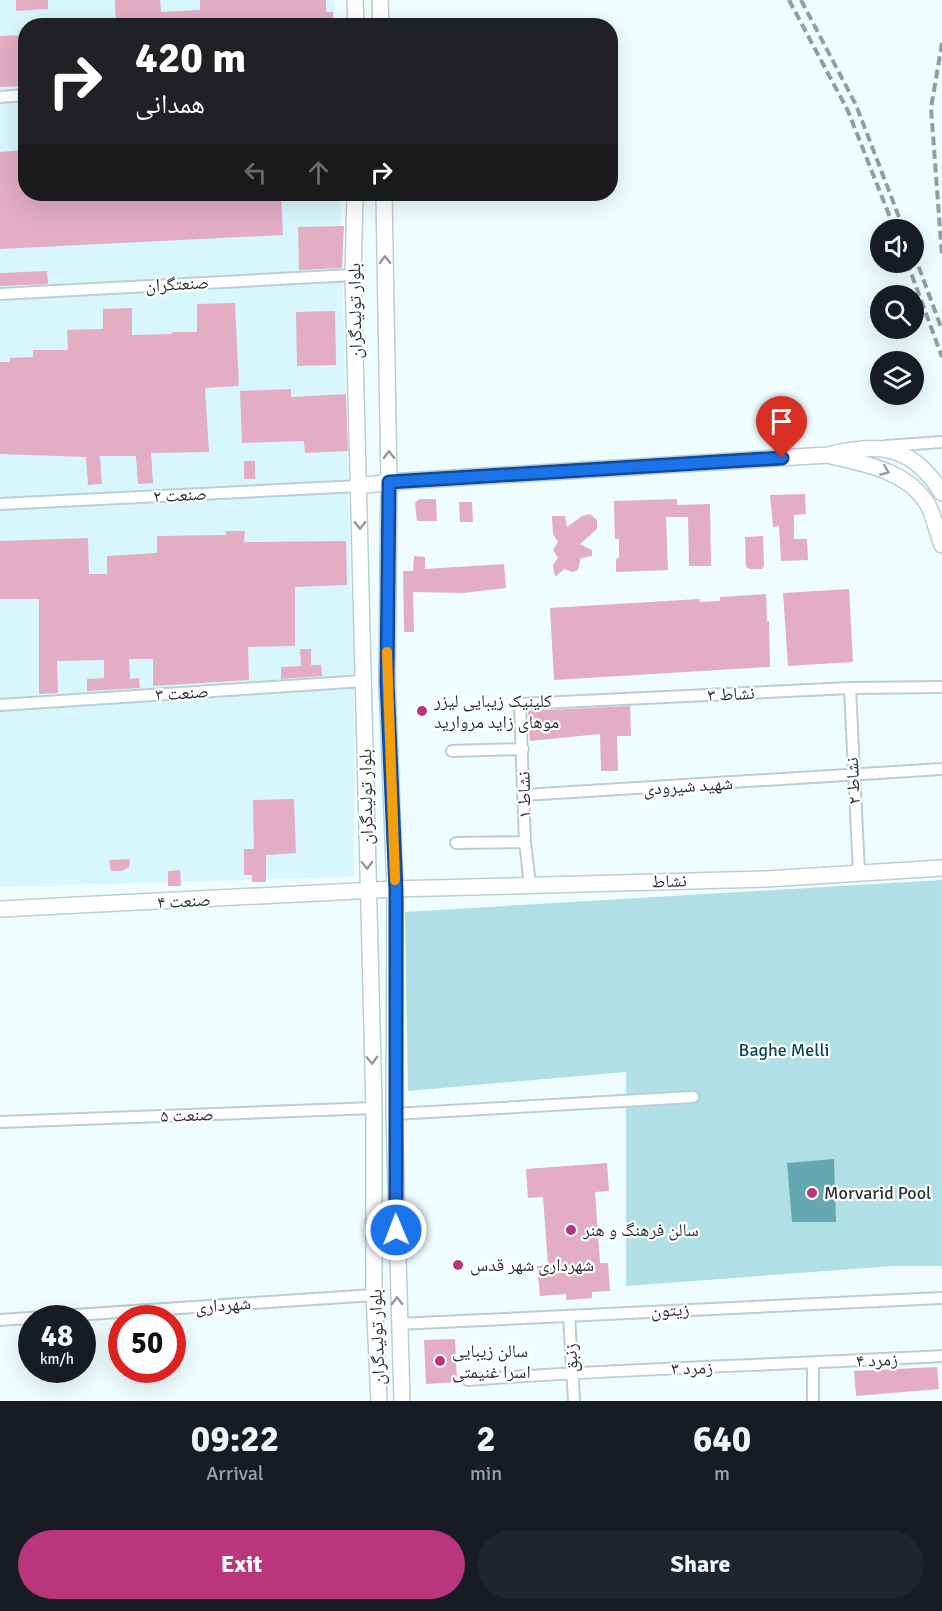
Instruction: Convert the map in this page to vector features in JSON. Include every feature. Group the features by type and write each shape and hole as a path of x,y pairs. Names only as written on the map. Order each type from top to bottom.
{"main road":[{"path":"355,0 356,18"},
{"path":"380,0 381,18"},
{"name":"بلوار تولیدگران","path":"355,201 353,275 374,1108 374,1295 379,1401"},
{"name":"بلوار تولیدگران","path":"384,201 389,482 387,682 396,890 394,1114 398,1324 402,1401"},
{"path":"359,486 389,482 828,455 853,449 882,447 910,460 926,472 942,493"},
{"path":"828,455 891,472 912,486 928,505 942,544"},
{"path":"364,681 387,682"},
{"name":"نشاط","path":"396,890 766,879 942,868"},
{"name":"صنعت ۴","path":"0,909 396,890"}],"street":[{"path":"0,97 18,96"},
{"name":"صنعتگران","path":"0,294 353,275"},
{"path":"882,447 942,442"},
{"name":"صنعت ۲","path":"0,504 359,486"},
{"name":"صنعت ۳","path":"0,705 364,681"},
{"name":"نشاط ۳","path":"520,704 850,688 942,687"},
{"name":"نشاط ۲","path":"850,688 852,776 859,873"},
{"name":"نشاط ۱","path":"520,704 525,842 530,885"},
{"path":"452,751 523,749"},
{"name":"شهید شیرودی","path":"525,795 942,769"},
{"path":"456,843 525,842"},
{"path":"394,1114 693,1097"},
{"name":"صنعت ۵","path":"0,1122 374,1108"},
{"name":"شهرداری","path":"0,1320 374,1295"},
{"name":"زیتون","path":"398,1324 942,1298"},
{"name":"زنبق","path":"569,1316 574,1401"},
{"name":"زمرد ۴","path":"813,1364 942,1356"},
{"path":"813,1364 813,1401"},
{"name":"زمرد ۳","path":"468,1380 572,1372 813,1364"}],"shaded area":[{"path":"0,0 334,0 335,18 18,18 18,201 340,201 351,593 354,593 354,877 0,887"},
{"name":"Morvarid Pool","path":"834,1159 836,1222 792,1222 787,1163"}],"green space":[{"name":"Baghe Melli","path":"942,880 942,1266 893,1266 626,1286 626,1072 408,1091 405,912"}],"building":[{"path":"16,0 48,0 48,9 16,11"},
{"path":"115,0 160,0 161,12 200,10 200,0 326,0 326,12 333,12 333,18 116,18"},
{"path":"18,35 18,86 0,87 0,36"},
{"path":"18,151 18,201 281,201 283,235 0,249 0,152"},
{"path":"344,226 342,268 299,270 298,227"},
{"path":"47,271 48,284 0,286 0,273"},
{"path":"235,303 239,386 205,388 209,452 151,453 153,483 138,484 136,456 100,456 102,484 88,485 86,457 0,454 0,362 10,362 10,358 33,357 33,350 68,350 67,330 103,329 103,309 132,308 132,335 172,334 172,332 197,332 197,304"},
{"path":"335,311 336,365 297,366 296,312"},
{"path":"291,389 291,397 346,394 348,451 305,453 304,441 242,443 240,391"},
{"path":"244,461 255,461 255,479 244,479"},
{"path":"805,494 806,514 794,515 794,539 807,539 808,560 781,561 779,526 773,527 770,495"},
{"path":"419,499 436,499 437,521 417,521 415,503"},
{"path":"677,499 677,505 710,504 711,566 689,566 688,517 666,517 668,570 616,572 619,539 615,539 614,501"},
{"path":"459,502 472,502 473,522 460,522"},
{"path":"590,514 597,520 597,529 580,544 592,550 592,556 581,558 578,570 573,572 564,569 555,577 553,565 558,558 553,550 558,542 553,534 552,516 565,516 567,527 582,516"},
{"path":"226,531 245,531 244,542 346,541 347,585 295,587 295,646 248,647 249,680 153,686 153,659 129,659 130,679 139,678 140,688 87,691 87,679 104,678 104,660 57,661 58,693 39,694 39,599 0,599 0,541 88,538 89,574 107,574 107,556 157,553 157,536 226,535"},
{"path":"763,536 764,566 762,569 750,569 746,567 745,537"},
{"path":"414,556 425,557 425,569 504,564 506,588 463,593 413,592 414,632 404,632 403,571 413,571"},
{"path":"849,589 853,662 788,666 783,593"},
{"path":"766,594 770,667 554,680 550,608 699,599 700,602 720,601 720,597"},
{"path":"300,649 311,649 311,665 321,665 322,676 281,679 281,667 301,666"},
{"path":"630,706 631,736 617,736 618,771 601,771 600,734 530,741 528,711"},
{"path":"294,799 296,853 266,855 266,882 252,882 252,875 244,875 244,849 254,849 253,800"},
{"path":"130,859 129,867 122,871 111,871 109,860"},
{"path":"180,870 181,886 168,886 168,871"},
{"name":"سالن فرهنگ و هنر","path":"607,1163 609,1191 595,1192 600,1263 608,1263 610,1291 592,1292 592,1298 566,1300 566,1294 540,1296 537,1266 548,1265 543,1197 528,1198 526,1169"},
{"name":"سالن زیبایی اسرا غنیمتی","path":"455,1339 457,1382 426,1384 424,1340"},
{"path":"937,1367 939,1389 856,1396 854,1371"}],"railway":[{"path":"789,0 848,111 891,219"},
{"path":"801,0 856,105 900,219"},
{"path":"942,43 931,108 942,256"},
{"path":"911,273 942,357"},
{"path":"921,273 942,330"}],"slow traffic":[{"path":"387,652 395,880"}],"place":[{"name":"کلینیک زیبایی لیزر موهای زاید مروارید","path":"422,711"},
{"name":"Morvarid Pool","path":"812,1193"},
{"name":"سالن فرهنگ و هنر","path":"571,1230"},
{"name":"شهرداری شهر قدس","path":"458,1265"},
{"name":"سالن زیبایی اسرا غنیمتی","path":"440,1361"}],"route":[{"path":"396,1230 394,1114 396,890 387,682 389,482 782,458"}]}
